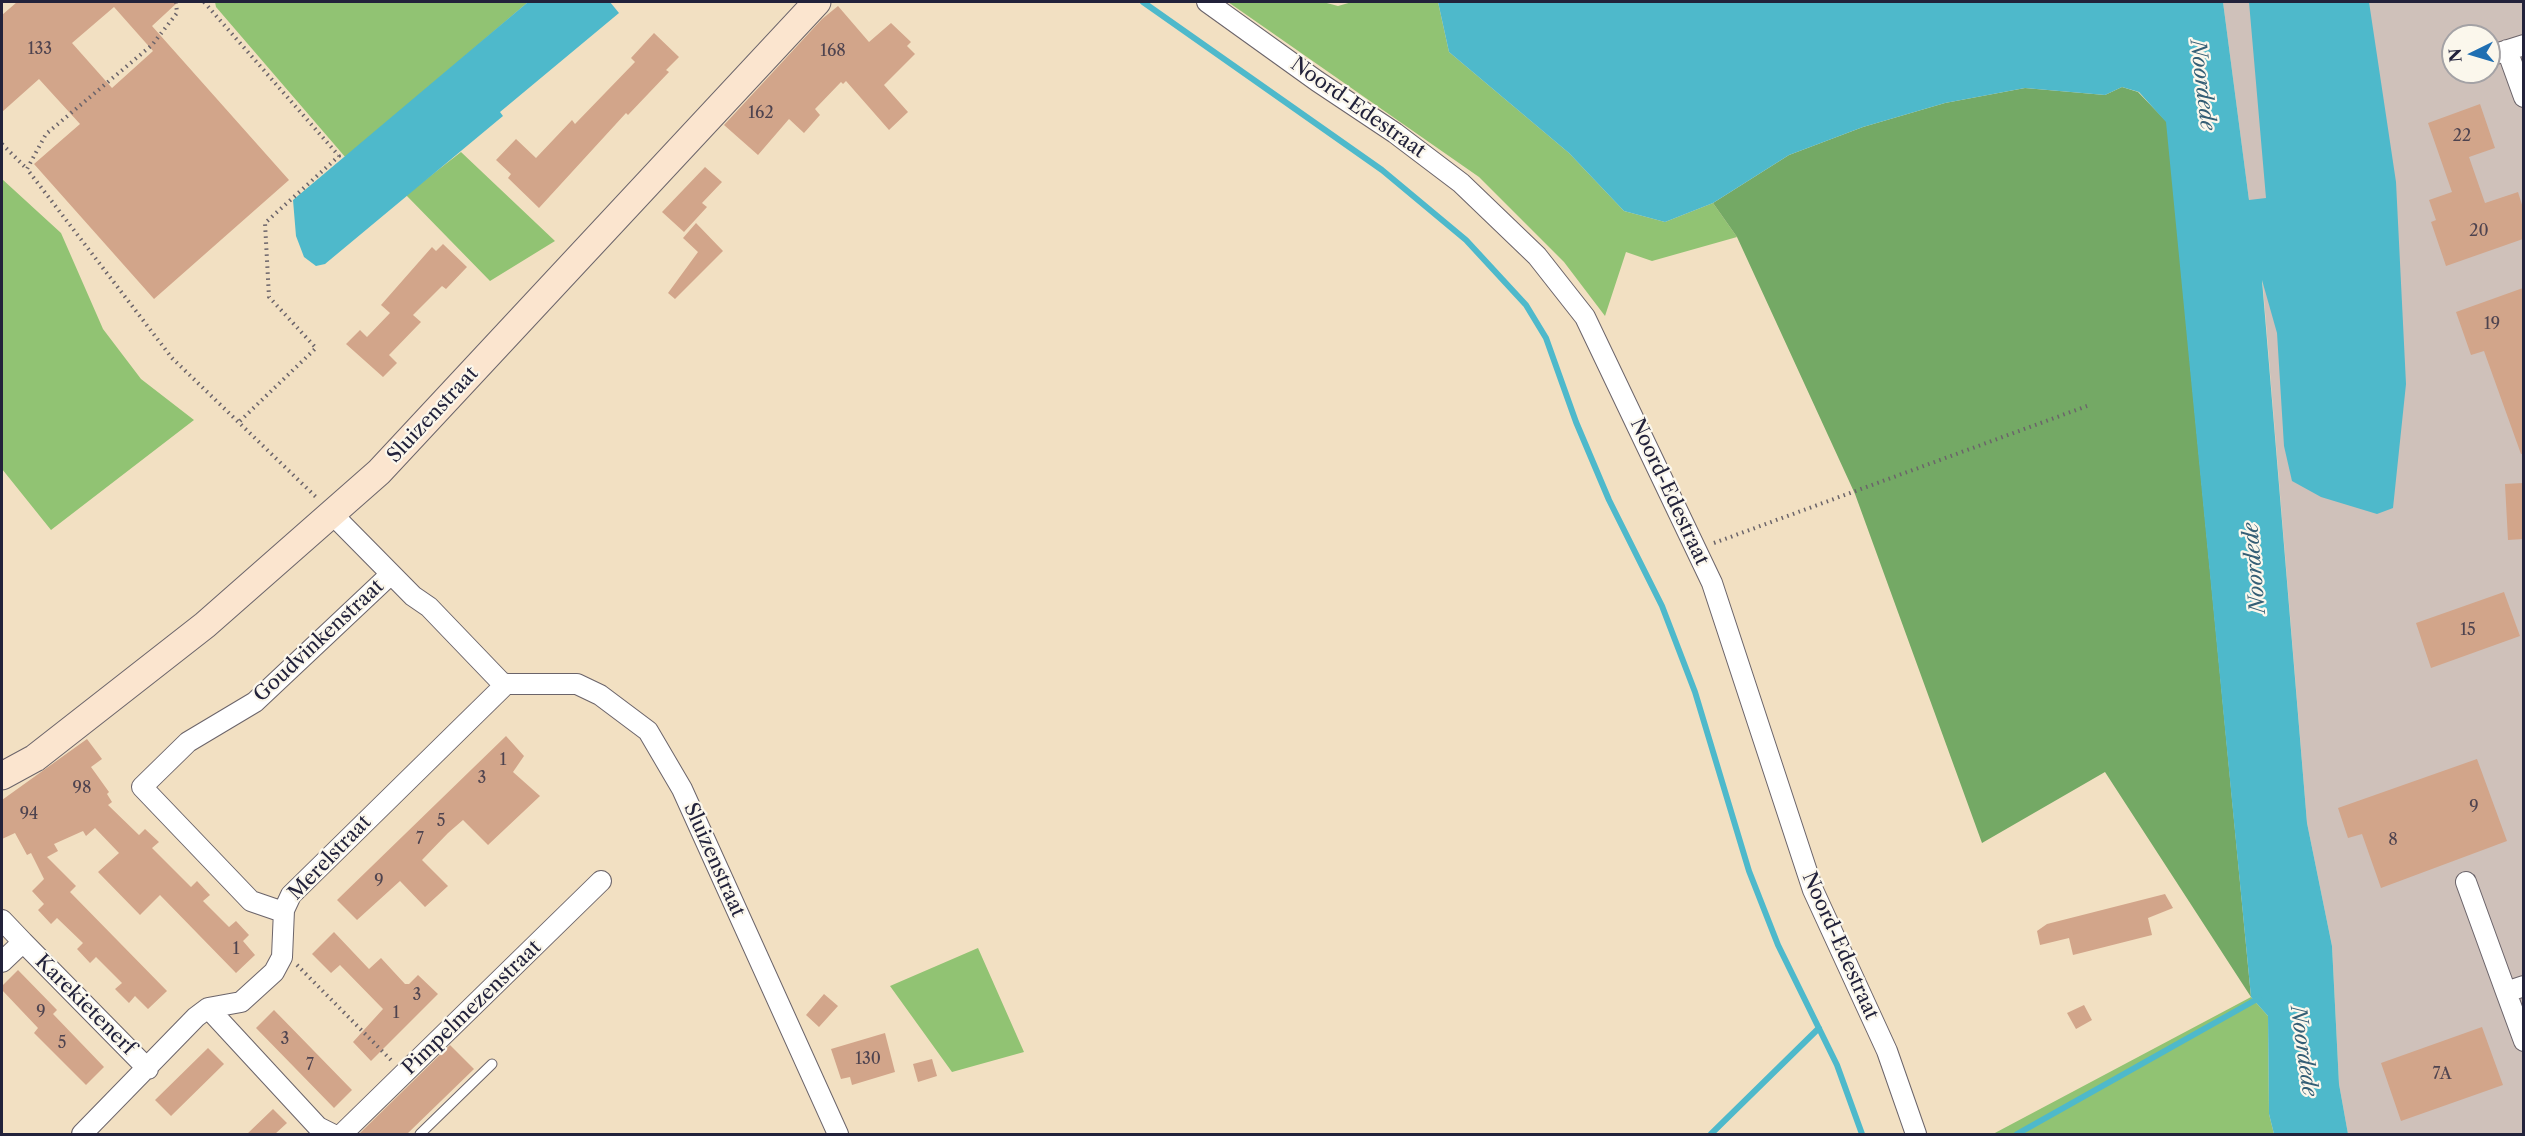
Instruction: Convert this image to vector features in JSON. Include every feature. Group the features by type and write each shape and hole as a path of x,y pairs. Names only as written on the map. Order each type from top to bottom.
{"street":[{"name":"Sluizenstraat","path":"2,777 35,758 169,653 333,515 379,472 817,2"},
{"name":"Noord-Edestraat","path":"1207,2 1435,162 1485,203 1537,256 1585,317 1696,550 1733,642 1813,890 1887,1051 1916,1134"},
{"path":"2506,50 2523,97"},
{"path":"333,515 413,596 429,607 501,682 506,684"},
{"name":"Goudvinkenstraat","path":"283,912 251,901 142,787 188,742 255,702 391,574"},
{"name":"Sluizenstraat","path":"506,684 577,684 600,695 648,731 682,789 838,1134"},
{"name":"Merelstraat","path":"282,957 283,912 287,901 301,884 506,684"},
{"name":"Pimpelmezenstraat","path":"342,1134 601,881"},
{"path":"2466,882 2515,989 2523,1041"},
{"name":"Karekietenerf","path":"2,920 148,1069"},
{"name":"Karekietenerf","path":"2,962 23,942"},
{"path":"82,1134 148,1069 160,1052 208,1008 231,1005 249,997 277,969 282,957"},
{"path":"208,1008 320,1132"}],"lane":[{"path":"420,1134 492,1064"}],"path":[{"path":"27,169 46,134 152,45 177,13 176,2"},
{"path":"204,2 339,156 264,223 269,297 316,348 240,422"},
{"path":"2,144 27,169 172,358 333,515"},
{"path":"1696,550 2087,406"},
{"path":"282,957 312,978 404,1074"}],"shaded area":[{"path":"2223,2 2523,2 2523,1134 2348,1134 2339,1084 2332,946 2307,823 2262,275 2249,200"}],"green space":[{"path":"215,2 528,2 346,158 216,7"},
{"path":"1228,2 1323,2 1338,6 1352,2 1438,2 1449,52 1569,153 1624,211 1665,222 1713,203 1737,237 1652,261 1626,252 1605,316 1564,262 1479,177"},
{"path":"2122,87 2138,92 2167,122 2251,997 2105,772 1982,843 1855,494 1737,237 1713,203 1789,155 1863,127 1945,103 2025,88 2105,95"},
{"path":"461,152 555,241 490,281 406,195"},
{"path":"2,179 61,233 103,329 141,379 194,420 51,530 2,469"},
{"path":"978,948 1024,1052 952,1072 890,986"},
{"path":"2251,997 2268,1016 2269,1114 2274,1134 1993,1134"}],"water":[{"path":"528,2 610,2 619,13 500,112 503,116 325,264 316,266 304,257 296,236 293,200"},
{"name":"Noordede","path":"1438,2 2223,2 2249,200 2266,198 2249,2 2369,2 2396,182 2406,384 2393,508 2377,514 2321,497 2292,481 2284,446 2277,333 2262,280 2307,823 2332,946 2339,1084 2348,1134 2274,1134 2269,1114 2268,1016 2251,997 2166,122 2139,92 2122,87 2105,95 2025,88 1945,103 1863,127 1789,155 1713,203 1665,222 1624,211 1569,153 1449,52"}],"building":[{"path":"17,2 178,2 152,26 289,180 154,299 34,164 80,124 39,79 2,112 2,15","holes":["114,7 153,51 112,88 72,43"]},
{"path":"838,6 869,42 891,23 911,42 907,46 915,54 884,85 908,112 889,130 846,81 843,84 841,82 815,109 820,115 804,133 789,119 758,155 724,125 822,19"},
{"path":"654,33 679,57 666,70 669,72 628,115 626,113 539,208 508,178 511,174 496,160 516,139 536,158 572,120 575,124 635,62 631,58"},
{"path":"2480,104 2495,148 2469,157 2485,203 2518,192 2523,208 2523,239 2446,266 2431,222 2436,220 2429,200 2452,192 2428,123"},
{"path":"705,167 722,182 702,203 707,207 684,232 662,212"},
{"path":"696,223 723,251 675,299 668,293 698,252 683,238"},
{"path":"443,244 467,267 446,289 442,286 413,315 421,322 389,355 397,363 383,377 346,344 360,330 367,337 390,313 381,305 432,247 436,251"},
{"path":"2523,288 2523,454 2521,454 2484,351 2471,355 2456,312"},
{"path":"2523,483 2523,539 2508,540 2505,484"},
{"path":"2504,592 2520,636 2431,668 2416,623"},
{"path":"506,736 524,756 513,772 540,796 488,845 463,820 448,833 422,860 448,886 425,907 400,881 357,920 337,900"},
{"path":"87,739 102,759 91,767 109,792 107,794 112,802 108,805 139,835 145,829 159,842 152,848 191,887 197,881 210,895 203,901 229,927 236,921 249,935 243,941 255,955 236,973 160,895 140,915 98,872 119,853 95,828 86,836 83,831 54,844 58,851 47,857 76,886 70,892 167,991 148,1009 135,996 129,1003 115,989 122,983 96,957 90,963 77,949 83,943 57,918 51,924 38,910 44,904 32,891 44,879 31,853 27,855 15,833 2,839 2,800"},
{"path":"2477,759 2507,841 2381,888 2362,834 2348,838 2338,808"},
{"path":"2165,894 2173,908 2148,918 2152,935 2073,955 2069,938 2040,945 2037,931 2047,924"},
{"path":"334,932 369,969 381,958 405,984 409,984 418,975 438,994 371,1061 353,1042 383,1009 340,965 331,973 312,954"},
{"path":"18,970 57,1010 53,1014 104,1067 86,1085 34,1033 38,1028 2,990 2,986"},
{"path":"824,994 838,1006 819,1027 806,1015"},
{"path":"2084,1005 2092,1020 2076,1029 2067,1013"},
{"path":"274,1010 352,1090 334,1108 256,1028"},
{"path":"2482,1027 2503,1085 2401,1121 2381,1063"},
{"path":"885,1033 895,1072 852,1085 850,1077 841,1079 831,1049"},
{"path":"450,1045 474,1069 407,1134 359,1134"},
{"path":"208,1048 224,1064 171,1116 155,1100"},
{"path":"932,1059 937,1076 918,1082 913,1064"},
{"path":"273,1109 287,1123 275,1134 247,1134"}],"waterway":[{"path":"1143,2 1382,170 1466,240 1526,305 1546,338 1576,422 1609,500 1662,606 1695,692 1749,871 1778,945 1837,1065 1862,1134"},
{"path":"2017,1134 2259,998"},
{"path":"1711,1134 1819,1028"}]}
